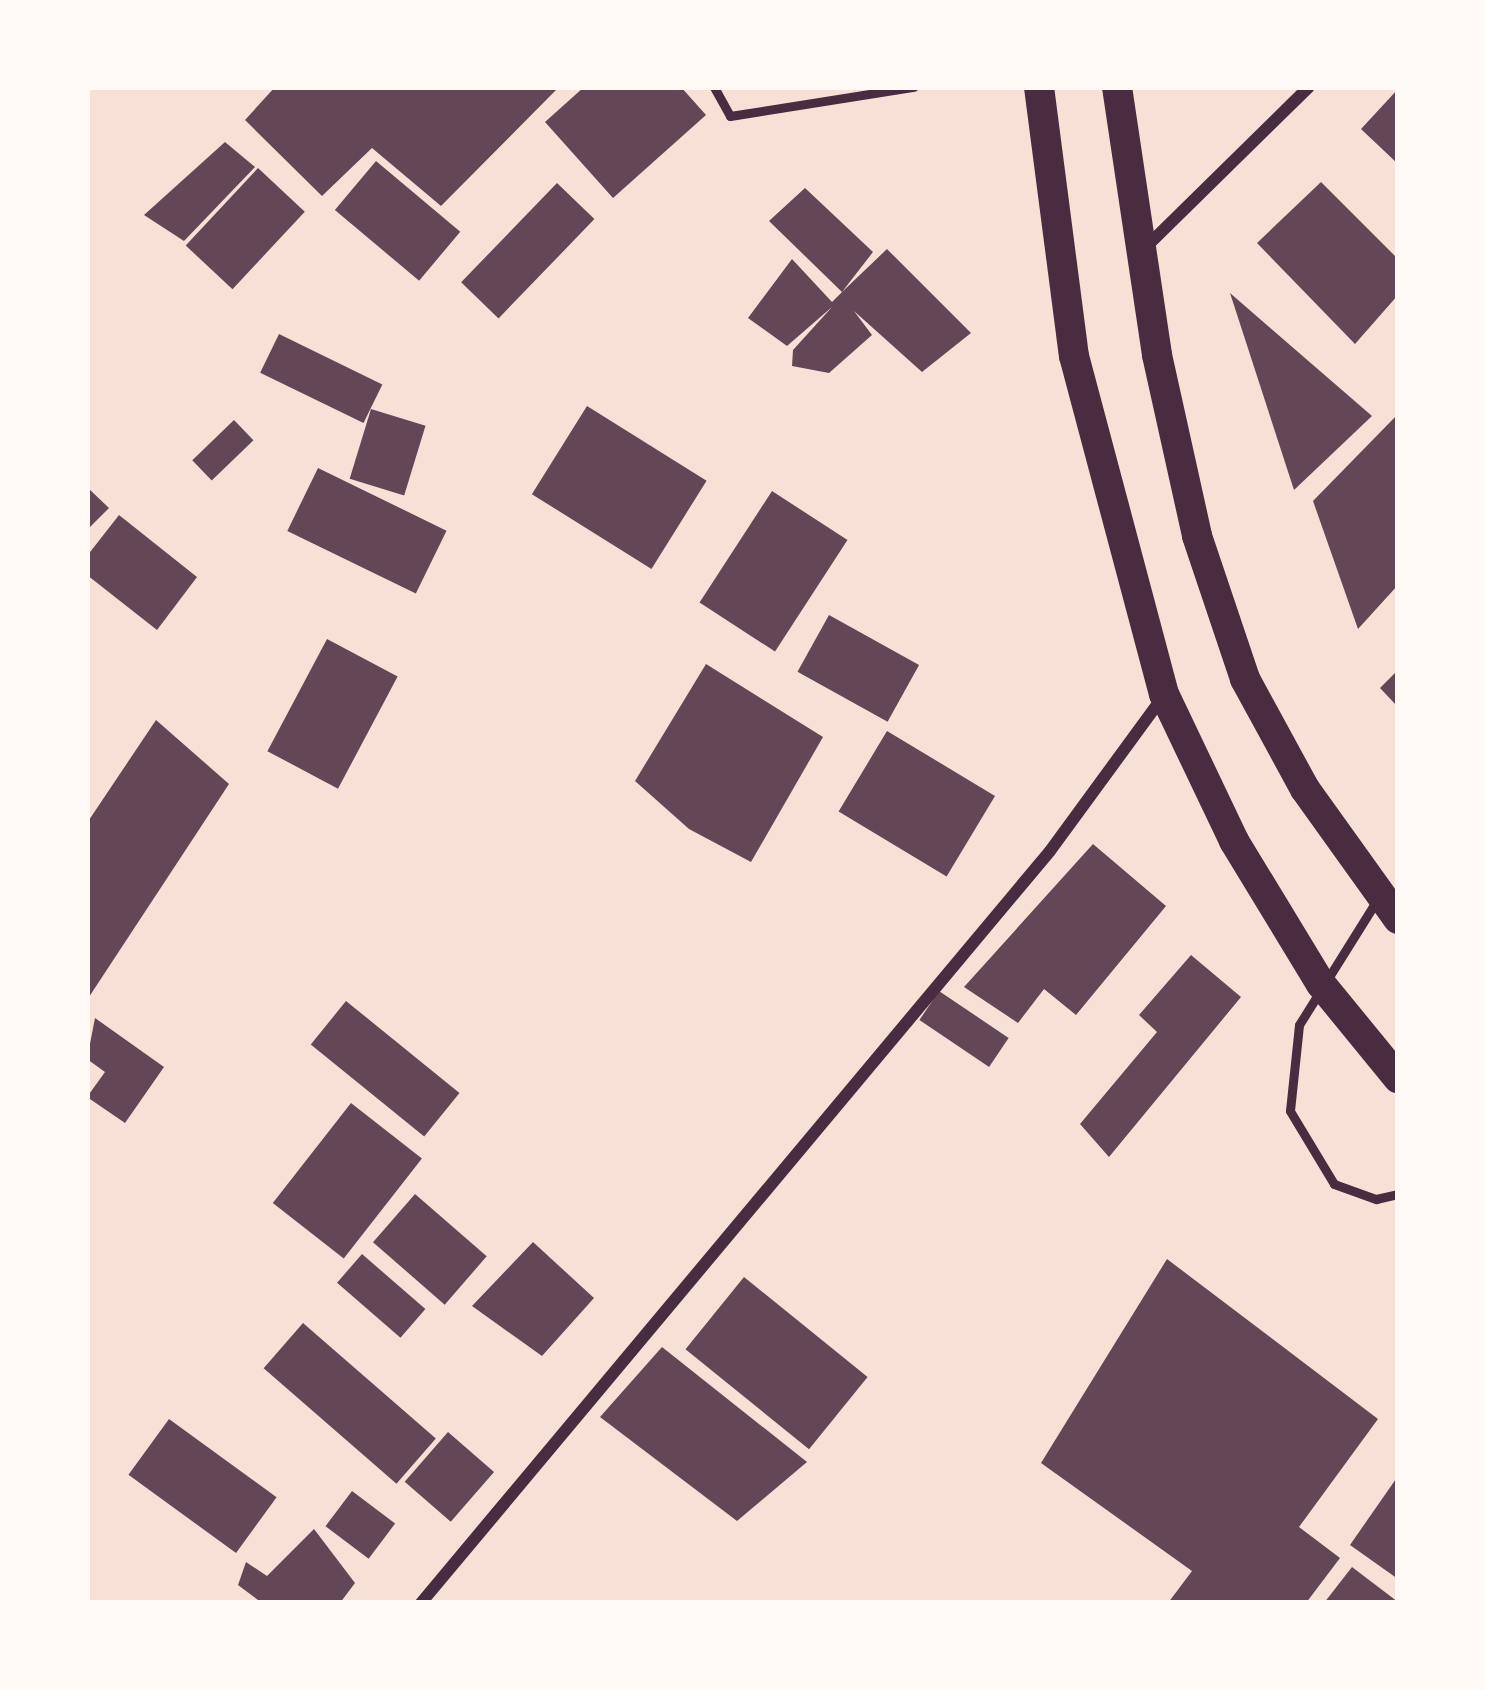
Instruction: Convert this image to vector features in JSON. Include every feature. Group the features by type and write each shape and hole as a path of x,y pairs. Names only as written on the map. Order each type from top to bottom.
{"main road":[{"path":"1039,87 1074,356 1164,694 1234,841 1321,984 1398,1078"},
{"path":"1117,87 1141,255 1198,536 1245,679 1305,789 1389,907"}],"street":[{"path":"1141,255 1309,87"},
{"path":"421,1603 1036,868 1164,694"}],"lane":[{"path":"714,87 730,116 914,87"},
{"path":"1389,907 1321,984 1299,1024 1290,1111 1334,1184 1376,1198 1398,1194"}],"building":[{"path":"275,87 559,87 441,206 372,148 322,196 245,120"},
{"path":"584,87 681,87 706,115 613,198 545,122"},
{"path":"1398,89 1398,164 1361,129"},
{"path":"225,142 255,167 184,241 144,215"},
{"path":"376,161 460,232 419,281 335,210"},
{"path":"258,168 305,212 233,289 186,246"},
{"path":"1321,182 1398,259 1398,295 1355,344 1257,243"},
{"path":"557,183 594,219 499,318 461,282"},
{"path":"805,188 873,252 842,292 769,221"},
{"path":"887,249 971,333 922,372 854,311 872,335 829,373 792,366 793,350 832,307 787,346 748,318 792,259 832,302"},
{"path":"1230,293 1372,416 1294,490"},
{"path":"279,334 382,384 364,423 260,373"},
{"path":"587,406 707,481 651,569 532,494"},
{"path":"371,409 426,426 404,495 350,479"},
{"path":"1398,414 1398,585 1358,629 1313,501"},
{"path":"234,420 253,440 212,480 192,460"},
{"path":"318,468 447,531 416,594 287,531"},
{"path":"87,487 109,508 87,530"},
{"path":"772,491 847,540 775,652 700,603"},
{"path":"119,515 197,577 157,630 87,575 87,556"},
{"path":"829,615 919,665 888,722 797,672"},
{"path":"327,639 398,677 338,789 267,751"},
{"path":"706,664 823,737 751,862 689,829 635,781"},
{"path":"1398,670 1398,707 1380,688"},
{"path":"156,720 229,784 87,1000 87,823"},
{"path":"887,731 995,796 947,876 839,812"},
{"path":"1093,844 1166,906 1076,1015 1044,989 1018,1023 964,987"},
{"path":"1191,955 1241,997 1109,1157 1080,1124 1157,1032 1139,1015"},
{"path":"939,991 1009,1038 989,1067 919,1020"},
{"path":"346,1001 459,1093 424,1136 311,1045"},
{"path":"95,1018 164,1067 125,1123 87,1097 105,1072 87,1059"},
{"path":"351,1103 422,1158 344,1258 273,1203"},
{"path":"415,1194 487,1256 445,1305 373,1242"},
{"path":"533,1242 594,1298 542,1356 472,1306"},
{"path":"362,1254 425,1309 400,1338 337,1283"},
{"path":"1167,1259 1378,1419 1299,1527 1340,1558 1306,1603 1168,1603 1192,1571 1041,1463"},
{"path":"744,1277 868,1377 809,1449 685,1349"},
{"path":"303,1323 436,1438 396,1484 264,1368"},
{"path":"662,1347 807,1462 737,1521 600,1417"},
{"path":"169,1419 277,1497 236,1553 128,1475"},
{"path":"448,1432 494,1472 451,1522 405,1482"},
{"path":"1398,1476 1398,1579 1350,1545"},
{"path":"352,1491 395,1523 369,1559 326,1526"},
{"path":"314,1529 355,1583 340,1603 262,1603 238,1585 246,1562 267,1576"},
{"path":"1352,1567 1398,1602 1398,1603 1324,1603"}]}
